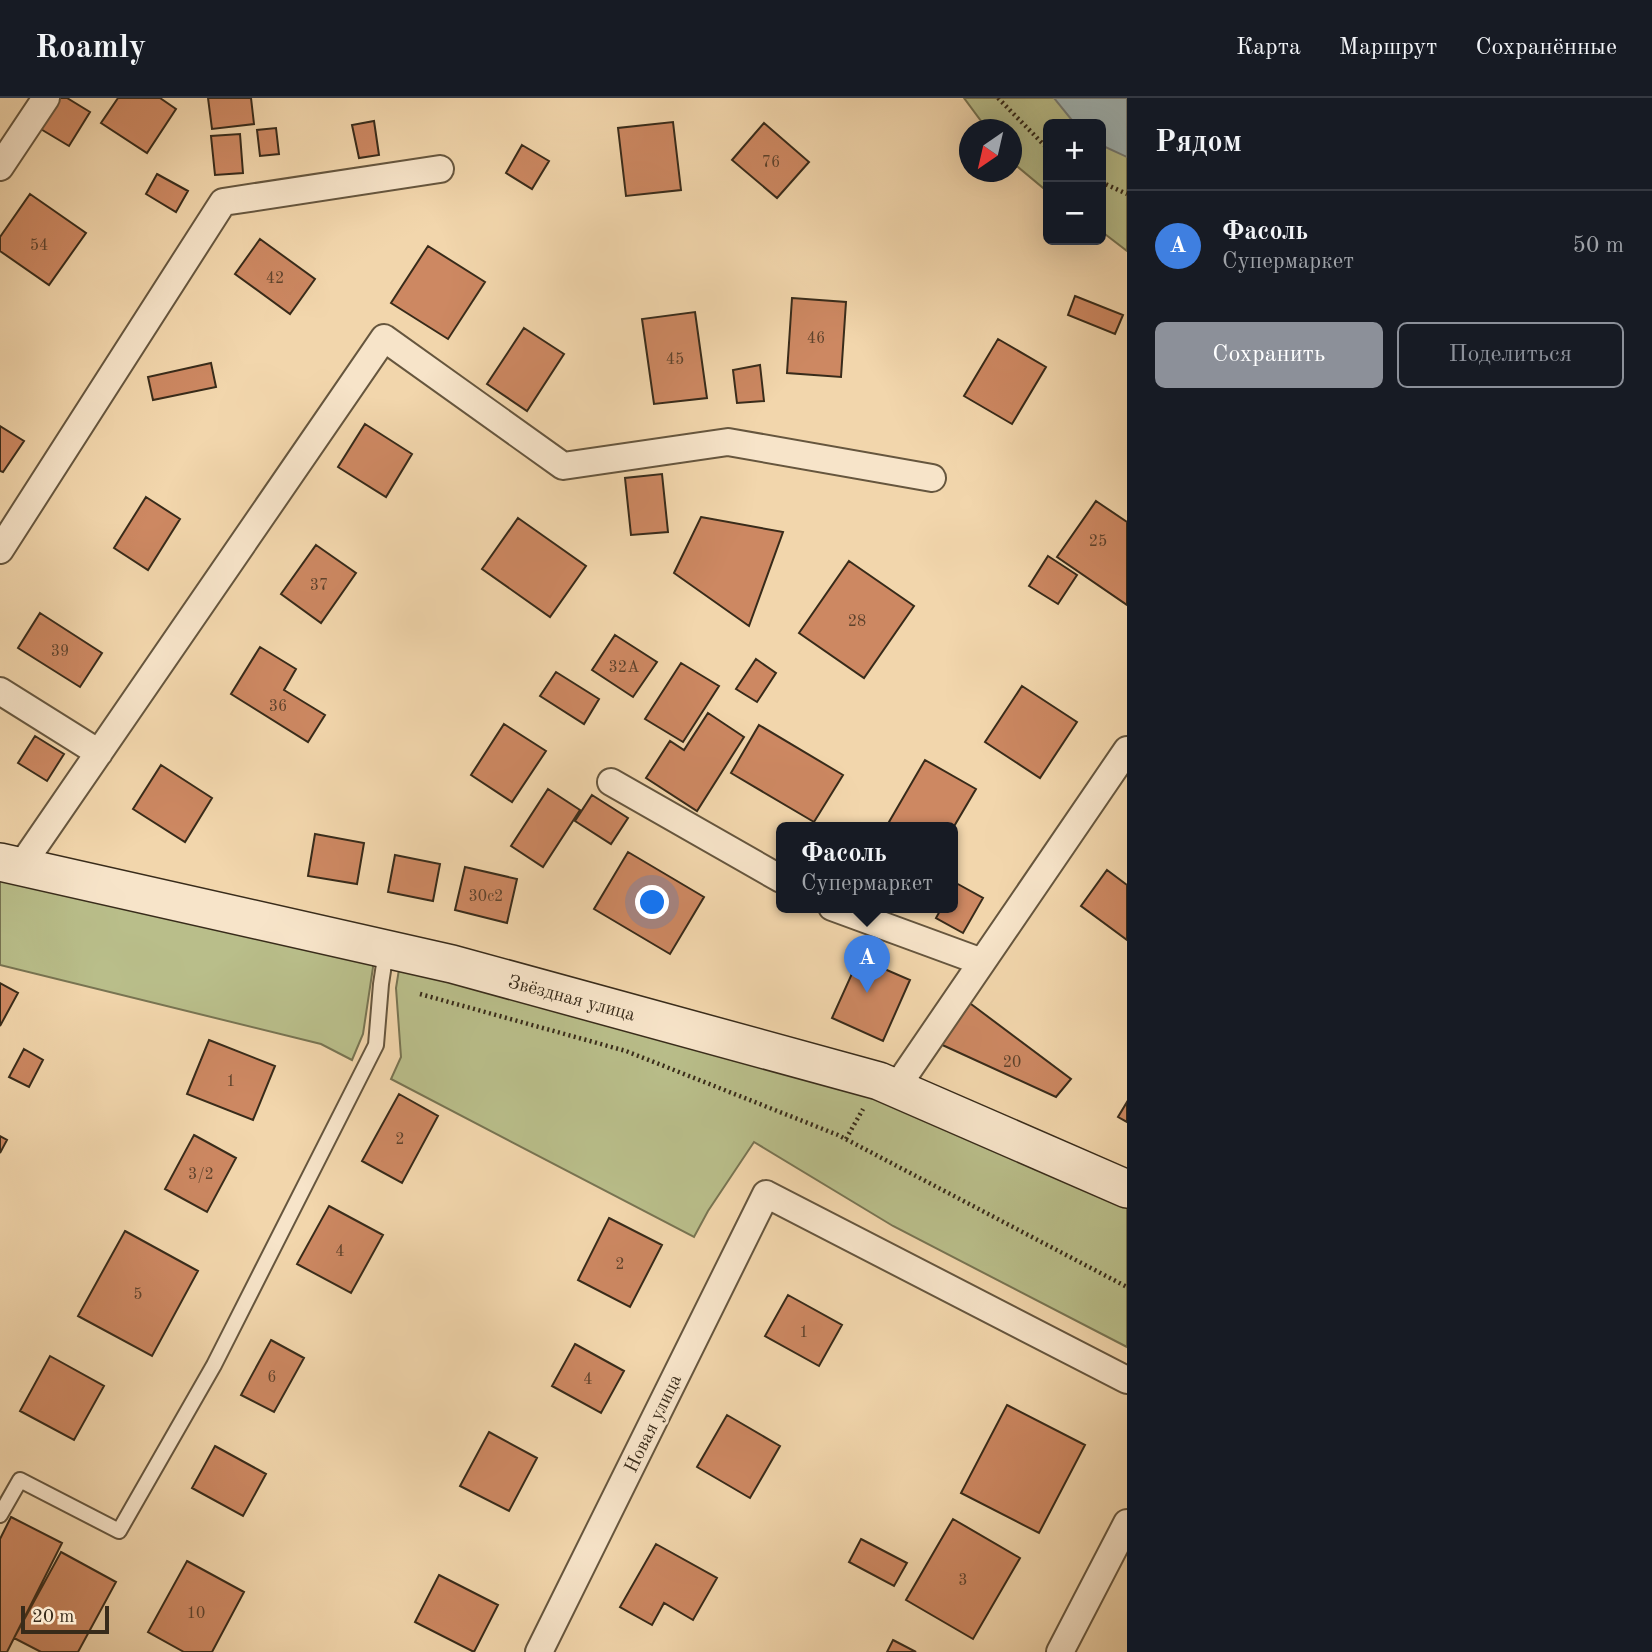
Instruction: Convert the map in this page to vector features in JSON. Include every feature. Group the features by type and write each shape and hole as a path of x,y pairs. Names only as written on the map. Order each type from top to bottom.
{"street":[{"path":"0,167 46,98"},
{"path":"0,550 223,202 440,169"},
{"path":"10,864 99,753 384,338 563,466 728,442 932,478"},
{"path":"0,691 99,753"},
{"path":"881,1096 982,962 1127,750"},
{"path":"611,782 776,876"},
{"name":"Звёздная улица","path":"10,864 383,966 452,964 879,1081 881,1096 1127,1189"},
{"path":"848,913 982,962"},
{"name":"Новая улица","path":"539,1652 766,1194 1127,1380"},
{"path":"1060,1652 1127,1523"}],"lane":[{"path":"0,1515 20,1480 119,1531 214,1365 376,1045 383,966"}],"path":[{"path":"998,98 1043,144"},
{"path":"1106,184 1127,194"},
{"path":"383,966 454,1002 626,1051 846,1139 1127,1287"},
{"path":"846,1139 881,1096"}],"green space":[{"path":"964,98 1127,98 1127,251 1106,235 1106,119 1043,119 1043,188 1022,170 1022,119 980,119"},
{"path":"0,873 375,954 363,1034 352,1060 321,1044 0,965"},
{"path":"400,963 872,1094 1127,1203 1127,1347 893,1226 754,1142 694,1237 391,1079 401,1057 396,988"}],"shaded area":[{"path":"1054,98 1127,98 1127,157 1106,147 1106,119 1071,119"}],"building":[{"path":"57,98 67,98 90,112 69,146 39,128"},
{"path":"118,98 160,98 176,109 147,153 101,123"},
{"path":"208,98 251,98 254,124 212,129"},
{"path":"374,121 379,155 359,158 352,125"},
{"path":"673,122 681,190 626,196 618,128"},
{"path":"764,123 809,162 777,198 732,160"},
{"path":"276,128 279,154 260,156 257,130"},
{"path":"240,134 243,173 215,175 211,136"},
{"path":"522,145 549,161 532,189 506,173"},
{"path":"157,174 188,191 176,212 146,194"},
{"path":"30,194 86,233 49,285 0,251 0,237"},
{"path":"260,239 315,279 290,314 235,274"},
{"path":"428,246 485,282 448,339 391,303"},
{"path":"1075,296 1123,315 1115,334 1068,315"},
{"path":"792,298 846,302 841,377 787,373"},
{"path":"695,312 707,398 654,404 642,319"},
{"path":"524,328 564,354 527,411 487,384"},
{"path":"998,339 1046,367 1012,424 964,396"},
{"path":"211,363 216,387 153,400 148,377"},
{"path":"760,365 764,401 737,403 733,370"},
{"path":"365,424 412,454 386,497 338,467"},
{"path":"0,426 24,441 3,472 0,471"},
{"path":"662,474 668,532 631,535 625,478"},
{"path":"146,497 180,519 148,570 114,548"},
{"path":"1096,501 1127,522 1127,605 1057,557"},
{"path":"701,517 783,532 749,626 674,573"},
{"path":"518,518 586,566 550,617 482,569"},
{"path":"316,545 356,573 321,623 281,594"},
{"path":"1048,556 1077,575 1058,604 1029,586"},
{"path":"849,561 914,606 864,678 799,633"},
{"path":"40,613 102,653 80,687 18,648"},
{"path":"615,635 657,662 633,697 592,670"},
{"path":"260,647 296,669 284,690 325,715 308,742 231,694"},
{"path":"756,659 776,673 757,702 736,689"},
{"path":"681,663 719,686 683,742 645,719"},
{"path":"556,672 599,699 584,724 540,696"},
{"path":"1022,686 1077,722 1040,778 985,742"},
{"path":"708,713 744,737 697,811 646,778 670,741 684,750"},
{"path":"504,724 546,751 512,802 471,775"},
{"path":"759,725 843,775 814,822 731,773"},
{"path":"35,736 64,754 47,781 18,763"},
{"path":"925,760 976,789 957,822 889,822"},
{"path":"161,765 212,798 185,842 133,809"},
{"path":"548,789 580,810 543,867 511,846"},
{"path":"592,795 628,818 611,844 575,821"},
{"path":"315,834 364,843 357,884 308,876"},
{"path":"628,852 704,897 670,954 594,909"},
{"path":"395,855 440,864 433,901 388,892"},
{"path":"465,867 517,879 507,923 455,910"},
{"path":"1107,870 1127,885 1127,940 1081,906"},
{"path":"958,884 983,898 963,933 936,918 939,913 958,913"},
{"path":"859,958 910,980 883,1041 832,1018"},
{"path":"0,983 18,993 0,1026"},
{"path":"967,1001 1071,1079 1056,1097 938,1043"},
{"path":"209,1040 275,1066 253,1120 187,1094"},
{"path":"24,1049 43,1060 29,1087 9,1077"},
{"path":"399,1094 438,1116 402,1183 362,1161"},
{"path":"1127,1102 1127,1122 1118,1117"},
{"path":"194,1135 236,1158 207,1212 165,1189"},
{"path":"0,1136 7,1140 0,1153"},
{"path":"329,1206 383,1235 351,1293 297,1264"},
{"path":"609,1218 662,1245 630,1307 578,1280"},
{"path":"125,1231 198,1271 152,1356 78,1316"},
{"path":"788,1295 842,1325 819,1366 765,1336"},
{"path":"271,1340 304,1358 274,1412 241,1395"},
{"path":"575,1344 624,1371 601,1413 552,1386"},
{"path":"50,1356 104,1386 74,1440 20,1411"},
{"path":"1007,1405 1085,1445 1039,1533 961,1493"},
{"path":"727,1415 780,1446 750,1498 697,1467"},
{"path":"489,1432 537,1458 509,1511 460,1486"},
{"path":"215,1446 266,1474 243,1516 192,1488"},
{"path":"11,1517 62,1543 7,1652 0,1652 0,1539"},
{"path":"953,1519 1020,1558 973,1639 906,1600"},
{"path":"861,1539 907,1563 894,1586 849,1562"},
{"path":"656,1544 717,1578 693,1620 664,1603 652,1625 620,1607"},
{"path":"61,1552 116,1582 78,1652 41,1652 14,1638"},
{"path":"187,1561 244,1592 212,1652 184,1652 148,1632"},
{"path":"439,1575 498,1605 474,1652 415,1622"},
{"path":"893,1640 916,1652 887,1652"}],"place":[{"name":"Фасоль","path":"867,993"}]}
